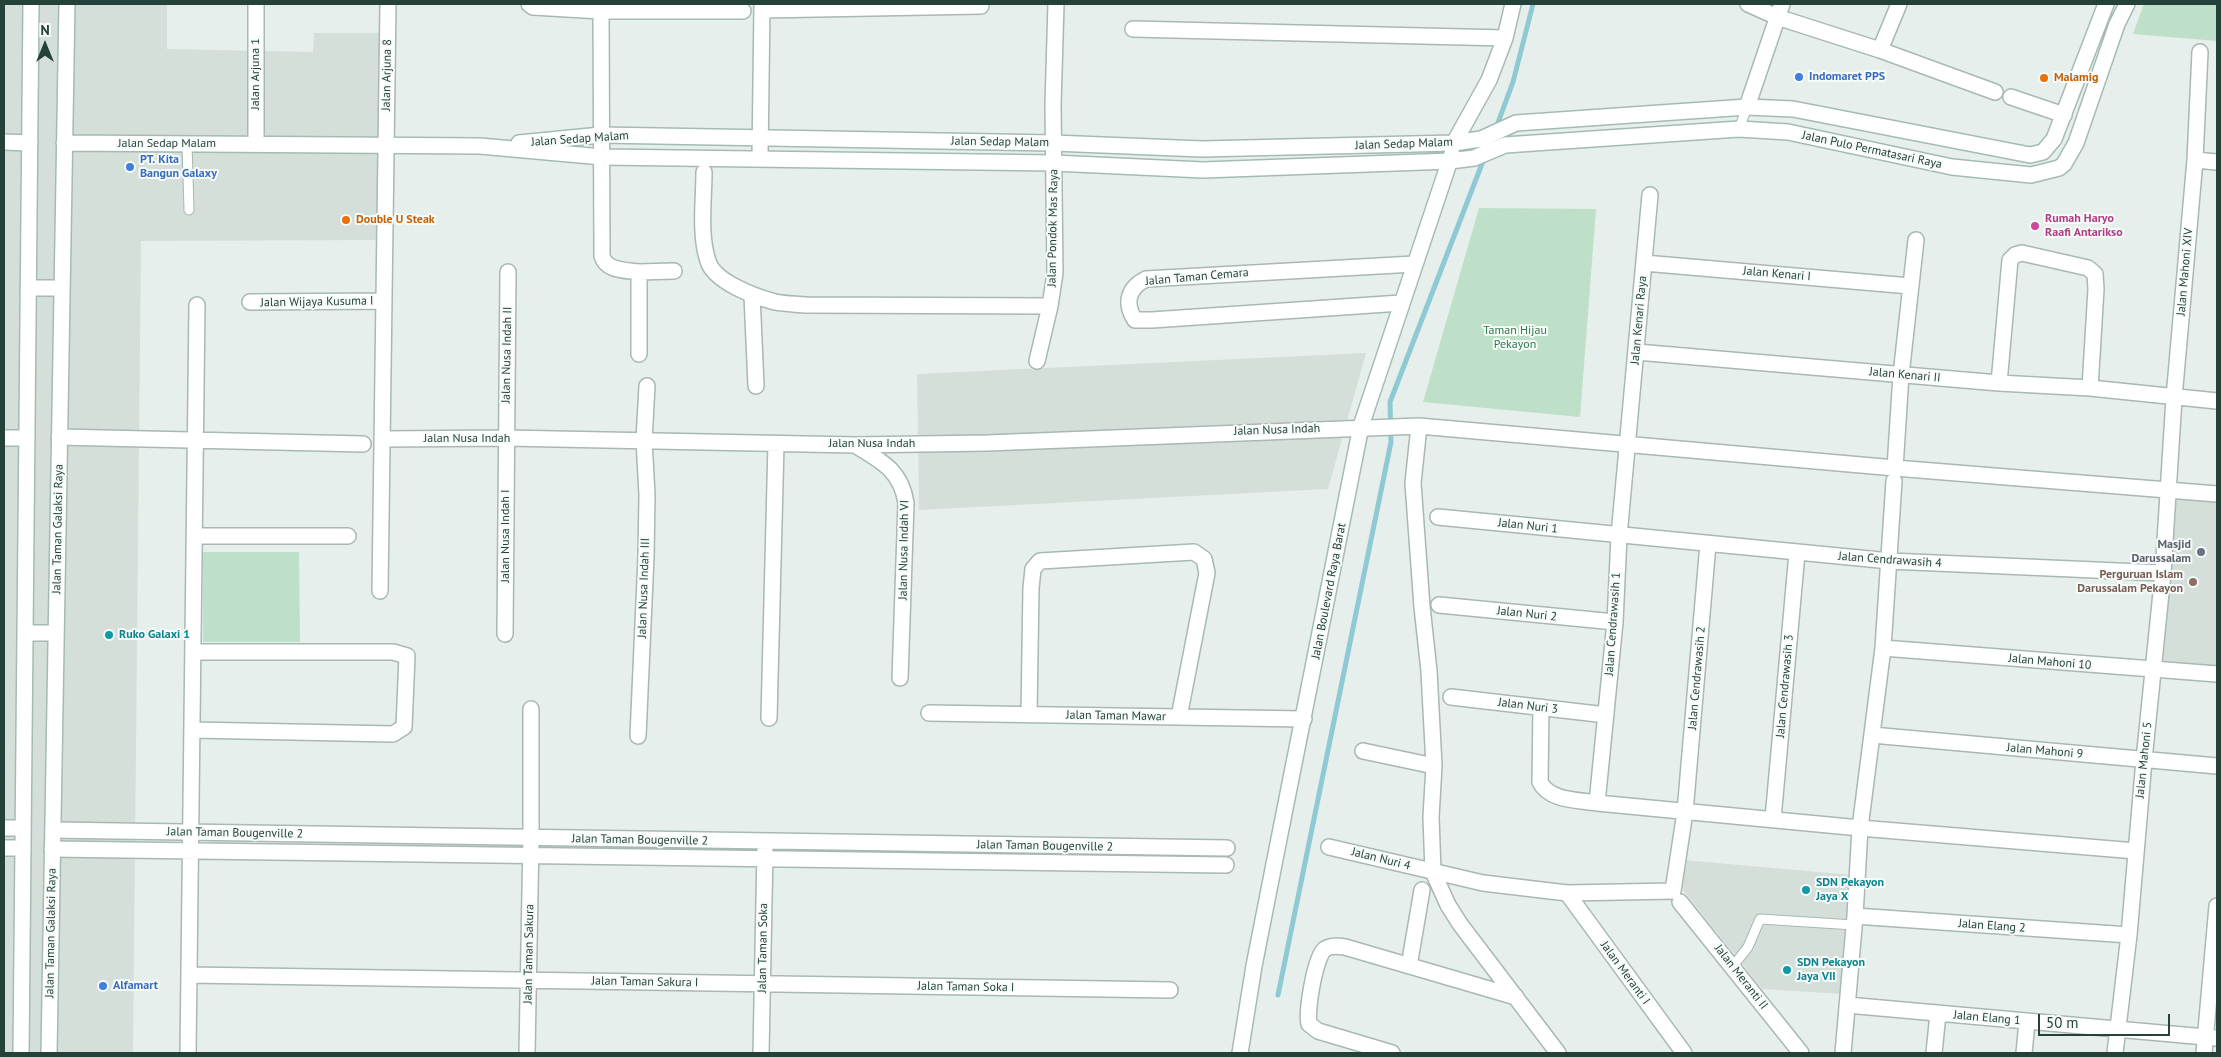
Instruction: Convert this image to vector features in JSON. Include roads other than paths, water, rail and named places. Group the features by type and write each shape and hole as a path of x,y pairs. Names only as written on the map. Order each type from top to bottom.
{"street":[{"path":"21,1053 31,4"},
{"name":"Jalan Taman Galaksi Raya","path":"48,1053 67,4"},
{"name":"Jalan Arjuna 1","path":"256,4 256,144"},
{"name":"Jalan Arjuna 8","path":"380,591 388,4"},
{"path":"528,4 533,7 601,11 743,11"},
{"name":"Jalan Pondok Mas Raya","path":"1037,361 1050,306 1055,273 1053,143 1056,4"},
{"name":"Jalan Boulevard Raya Barat","path":"1242,1052 1254,966 1361,426 1450,161 1454,143 1489,80 1505,38 1513,4"},
{"path":"1748,4 1780,10 1880,50 1995,92"},
{"path":"1880,50 1899,4"},
{"name":"Jalan Pulo Permatasari Raya","path":"1516,123 1747,107 1793,109 2030,156 2039,154 2049,147 2064,115 2106,4"},
{"name":"Jalan Pulo Permatasari Raya","path":"1505,145 1739,129 1788,132 1952,168 2031,175 2059,168 2064,164 2076,143 2117,24 2127,4"},
{"path":"760,158 762,7 981,6"},
{"path":"1747,107 1780,10"},
{"path":"601,11 602,256 604,262 611,267 639,272 674,271"},
{"path":"1133,29 1505,38"},
{"name":"Jalan Mahoni XIV","path":"2169,491 2174,398 2195,160 2200,52"},
{"path":"2011,97 2064,115"},
{"name":"Jalan Sedap Malam","path":"480,146 601,135 761,136 1053,143 1202,149 1454,143 1481,139 1516,123"},
{"path":"1881,152 1888,129"},
{"path":"4,142 30,143"},
{"name":"Jalan Sedap Malam","path":"64,143 480,146 602,157 1054,163 1203,170 1450,161 1474,158 1505,145"},
{"path":"2195,160 2217,162"},
{"path":"704,172 704,245 708,263 721,278 752,295 777,302 806,304 1050,306"},
{"name":"Jalan Kenari Raya","path":"1628,444 1650,195"},
{"path":"1843,1053 1855,920 1860,828 1883,648 1901,375 1916,240"},
{"path":"1999,383 2010,260 2015,255 2022,254 2088,268 2095,274 2096,289 2090,388"},
{"name":"Jalan Kenari I","path":"1644,263 1910,286"},
{"name":"Jalan Taman Cemara","path":"1401,303 1135,320 1130,311 1130,295 1135,284 1146,279 1414,264"},
{"name":"Jalan Nusa Indah II","path":"506,438 508,272"},
{"path":"639,272 639,354"},
{"path":"28,288 62,288"},
{"path":"752,295 756,386"},
{"name":"Jalan Wijaya Kusuma I","path":"250,302 384,301"},
{"path":"188,1053 197,304"},
{"name":"Jalan Kenari II","path":"1637,352 1999,383 2090,388 2217,401"},
{"name":"Jalan Nusa Indah III","path":"638,736 647,513 644,440 646,386"},
{"name":"Jalan Nusa Indah","path":"383,439 506,438 855,445 987,443 1361,426 1418,426 1628,444 1894,475 2217,494"},
{"path":"1418,426 1413,483 1422,607 1429,671 1434,766 1431,817 1433,872 1448,905 1460,924 1558,1053"},
{"path":"59,437 363,444"},
{"path":"4,438 27,438"},
{"name":"Jalan Nusa Indah I","path":"505,634 506,438"},
{"path":"769,718 776,444"},
{"name":"Jalan Cendrawasih 1","path":"1597,803 1615,622 1619,536 1628,444"},
{"name":"Jalan Nusa Indah VI","path":"855,445 887,465 904,488 906,503 900,678"},
{"name":"Jalan Mahoni 5","path":"2115,1053 2129,936 2169,491"},
{"name":"Jalan Nuri 1","path":"1438,517 1619,536"},
{"path":"195,536 348,536"},
{"name":"Jalan Cendrawasih 4","path":"1619,536 1890,561 2163,573"},
{"name":"Jalan Cendrawasih 2","path":"1566,894 1673,891 1685,812 1708,544"},
{"path":"1029,715 1033,569 1040,561 1194,552 1204,559 1207,573 1179,717"},
{"name":"Jalan Cendrawasih 3","path":"1773,819 1797,553"},
{"name":"Jalan Nuri 2","path":"1439,605 1615,622"},
{"path":"25,633 56,633"},
{"name":"Jalan Mahoni 10","path":"1883,648 2217,674"},
{"path":"193,730 393,734 404,727 407,656 394,652 194,652"},
{"name":"Jalan Nuri 3","path":"1451,697 1606,715"},
{"path":"1541,707 1539,770 1541,785 1556,796 1597,803 1685,812 2136,851"},
{"path":"531,709 531,838"},
{"name":"Jalan Taman Mawar","path":"929,713 1304,719"},
{"name":"Jalan Mahoni 9","path":"1872,735 2217,766"},
{"path":"1363,751 1434,766"},
{"path":"4,828 23,828"},
{"name":"Jalan Taman Bougenville 2","path":"52,830 1227,848"},
{"name":"Jalan Taman Sakura","path":"527,1053 531,838"},
{"name":"Jalan Taman Soka","path":"761,1053 765,842"},
{"name":"Jalan Nuri 4","path":"1329,847 1483,883 1566,894"},
{"path":"4,848 23,848"},
{"name":"Jalan Taman Bougenville 2","path":"52,849 1226,865"},
{"path":"1409,966 1422,890"},
{"name":"Jalan Meranti I","path":"1566,894 1684,1053"},
{"name":"Jalan Meranti II","path":"1680,902 1801,1053"},
{"path":"2204,1053 2211,1037 2217,906"},
{"name":"Jalan Elang 2","path":"1855,920 2129,936"},
{"path":"1392,1053 1318,1031 1309,1024 1308,1012 1318,957 1322,951 1337,945 1516,997"},
{"name":"Jalan Taman Sakura I","path":"189,975 762,984"},
{"name":"Jalan Taman Soka I","path":"762,984 1170,990"},
{"name":"Jalan Elang 1","path":"1847,1006 2211,1037"},
{"path":"1934,1053 1938,1014"},
{"path":"2024,1053 2026,1022"}],"lane":[{"path":"1739,129 1747,107"},
{"path":"187,144 189,210"},
{"path":"1733,966 1748,946 1760,919 1855,920"}],"waterway":[{"path":"1496,128 1513,82 1533,4"},
{"path":"1278,995 1391,442 1390,402 1485,156"}],"place":[{"name":"Indomaret PPS","path":"1799,77"},
{"name":"Malamig","path":"2044,78"},
{"name":"PT. Kita Bangun Galaxy","path":"130,167"},
{"name":"Double U Steak","path":"346,220"},
{"name":"Rumah Haryo Raafi Antarikso","path":"2035,226"},
{"name":"Masjid Darussalam","path":"2201,552"},
{"name":"Perguruan Islam Darussalam Pekayon","path":"2193,582"},
{"name":"Ruko Galaxi 1","path":"109,635"},
{"name":"SDN Pekayon Jaya X","path":"1806,890"},
{"name":"SDN Pekayon Jaya VII","path":"1787,970"},
{"name":"Alfamart","path":"103,986"}],"park label":[{"name":"Taman Hijau Pekayon","path":"1515,338"}]}
